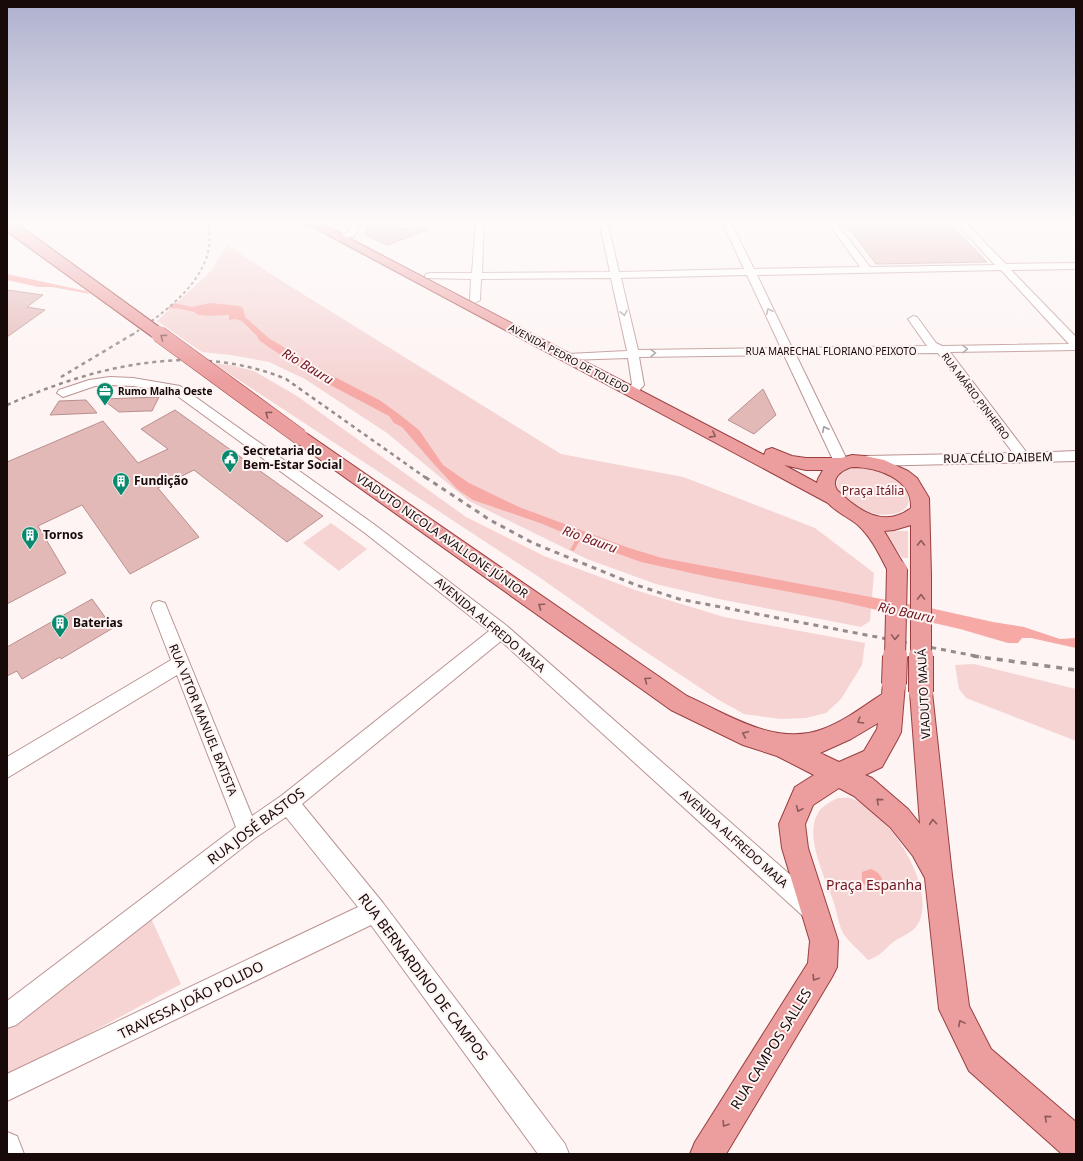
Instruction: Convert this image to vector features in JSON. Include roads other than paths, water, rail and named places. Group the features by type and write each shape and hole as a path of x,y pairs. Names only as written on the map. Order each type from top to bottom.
{"main road":[{"name":"VIADUTO NICOLA AVALLONE JÚNIOR","path":"77,275 300,437 679,703 752,737 782,746 837,775"},
{"name":"AVENIDA PEDRO DE TOLEDO","path":"420,275 492,313 568,357 787,462 804,464 842,464"},
{"name":"AVENIDA PEDRO DE TOLEDO","path":"430,276 476,300 492,313 586,355 635,388 830,497"},
{"path":"820,927 795,848 792,824 804,796 837,775 873,758 889,732 893,692 897,570 885,546 866,521 830,497 826,486 827,477 832,469 853,461 867,461 897,471 909,480 917,490 921,501 920,511 904,522 892,524 866,521"},
{"name":"VIADUTO MAUÁ","path":"920,511 921,692 938,875"},
{"path":"782,746 809,744 829,738 860,722 893,692"},
{"path":"837,775 863,787 899,818 922,847 938,875 954,1010 980,1060 1076,1144"},
{"name":"RUA CAMPOS SALLES","path":"707,1154 822,967 820,927"}],"street":[{"path":"430,276 590,275"},
{"path":"615,275 633,354 635,388"},
{"path":"752,275 787,351 842,464"},
{"path":"1009,275 1076,344"},
{"path":"476,300 478,276"},
{"name":"RUA MÁRIO PINHEIRO","path":"913,319 932,345 942,350 1023,457"},
{"name":"RUA MARECHAL FLORIANO PEIXOTO","path":"568,357 633,354 1076,347"},
{"name":"AVENIDA ALFREDO MAIA","path":"159,385 63,393 93,383 110,381 159,385 176,389 370,529 501,631 820,927"},
{"name":"RUA CÉLIO DAIBEM","path":"867,461 1076,456"},
{"name":"RUA VITOR MANUEL BATISTA","path":"159,608 248,832"},
{"name":"RUA JOSÉ BASTOS","path":"7,1016 288,803 501,631"},
{"path":"7,768 181,663"},
{"name":"RUA BERNARDINO DE CAMPOS","path":"288,803 375,911 555,1154"},
{"name":"TRAVESSA JOÃO POLIDO","path":"7,1088 375,911"},
{"path":"7,1146 10,1154"}],"water":[{"path":"7,275 12,275 86,291 90,294 52,287 39,287 7,280"},
{"name":"Rio Bauru","path":"174,303 192,307 210,303 239,306 243,308 245,317 270,339 331,375 381,401 400,415 419,430 443,465 469,483 519,507 629,548 662,558 1024,627 1060,639 1076,638 1076,648 1031,638 1022,638 1018,643 1008,643 960,629 838,601 709,577 641,562 580,540 574,551 570,550 574,543 574,537 540,523 473,500 457,489 402,427 394,423 389,416 317,378 270,348 259,340 242,321 235,319 229,320 229,315 212,316 196,314 195,312 180,309 166,309"},
{"path":"871,869 882,878 883,887 879,892 872,892 862,882 862,872"}],"railway":[{"path":"132,335 176,301 189,288 198,275"},
{"path":"61,377 133,334"},
{"path":"7,405 74,379 145,363 180,360 216,362 251,368 286,379 426,478"},
{"path":"425,477 490,520 533,543 636,585 679,599 981,657"},
{"path":"973,656 1076,670"}],"place":[{"name":"Rumo Malha Oeste","path":"105,406"},
{"name":"Secretaria do Bem-Estar Social","path":"230,473"},
{"name":"Fundição","path":"121,496"},
{"name":"Tornos","path":"30,550"},
{"name":"Baterias","path":"60,638"}],"park label":[{"name":"Praça Itália","path":"873,491"},
{"name":"Praça Espanha","path":"874,885"}]}
